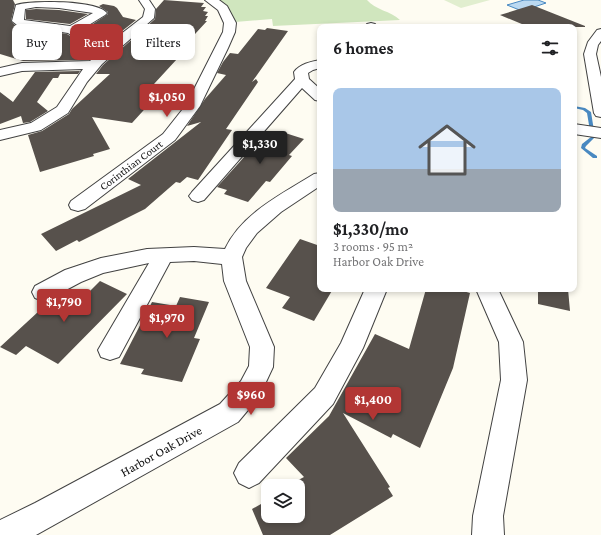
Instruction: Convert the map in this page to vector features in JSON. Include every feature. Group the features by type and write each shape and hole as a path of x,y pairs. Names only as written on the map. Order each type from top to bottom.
{"street":[{"path":"123,38 148,18 150,9 144,0"},
{"name":"Corinthian Court","path":"78,205 169,137 193,106 229,32 230,23 223,8 210,0"},
{"path":"31,4 70,5 99,11 101,13 72,30 21,23 18,21 20,7 31,4"},
{"path":"601,33 592,45 596,51 590,54 597,67 601,113"},
{"path":"46,66 66,55"},
{"path":"0,135 36,127 63,110 81,81 99,60"},
{"path":"0,61 15,62 22,67"},
{"path":"0,72 22,67 94,65"},
{"path":"317,65 308,67 301,72 302,80 317,94"},
{"path":"198,196 302,80"},
{"path":"578,130 599,133"},
{"path":"43,292 73,276 101,266 147,256 194,254 232,257 237,246 250,228 274,208 317,180"},
{"path":"110,350 164,255"},
{"name":"Harbor Oak Drive","path":"3,535 46,514 229,413 250,389 261,367 262,347 235,281 232,257"},
{"path":"249,473 324,396 351,348 375,292"},
{"path":"488,292 511,342 514,380 488,516 488,535"}],"green space":[{"path":"216,0 367,0 374,6 392,14 400,20 273,26 272,19 235,22"},
{"path":"444,0 490,0 461,8"}],"water":[{"path":"524,0 538,0 546,3 522,11 507,5"}],"building":[{"path":"0,0 13,0 15,4 11,21 14,24 12,24 12,58 0,54"},
{"path":"164,0 204,3 201,7 206,7 203,11 208,12 205,16 208,16 205,21 207,21 195,34 195,24 149,24 155,19 156,9"},
{"path":"103,4 114,6 123,17 136,20 123,30 123,24 93,24 108,14 108,12 99,6"},
{"path":"532,5 585,27 577,27 577,24 522,24 500,15"},
{"path":"26,10 59,10 88,14 70,24 26,19"},
{"path":"267,28 288,31 252,82 256,79 258,82 226,129 232,130 198,180 187,177 180,183 176,182 145,209 79,242 77,240 56,251 41,234 141,185 128,179 201,122 187,126 205,99 226,75 217,73 223,62 230,53 238,54 258,29 265,30"},
{"path":"62,33 70,36 70,60 89,60 23,61 20,60 62,60"},
{"path":"131,40 131,60 176,60 154,84 159,85 146,99 153,100 132,123 92,117 110,149 93,154 94,156 40,172 28,135 42,131 69,114 72,109 110,74 96,74 103,65 109,60 123,60 123,47"},
{"path":"80,71 78,74 60,74 58,78 53,78 37,102 48,111 30,122 23,123 21,116 0,124 0,92 13,102 35,72"},
{"path":"267,132 279,136 282,132 304,139 289,155 292,156 270,182 266,181 248,202 224,194 227,190 217,187"},
{"path":"300,239 317,245 317,292 331,292 314,321 282,308 290,297 266,288"},
{"path":"100,281 127,294 58,364 26,346 16,355 0,347 52,299 60,295 77,304"},
{"path":"425,292 470,293 453,368 420,448 393,434 391,438 343,413 390,487 388,488 393,496 330,535 263,535 252,509 261,504 261,523 305,523 305,479 300,479 304,477 286,458 329,416 375,334 409,349"},
{"path":"538,292 568,292 570,311 538,304"},
{"path":"180,297 209,302 194,338 200,339 182,382 141,374 144,369 120,364 152,302 176,306"}],"waterway":[{"path":"577,108 589,112 593,137 584,145 583,148 595,157"}]}
